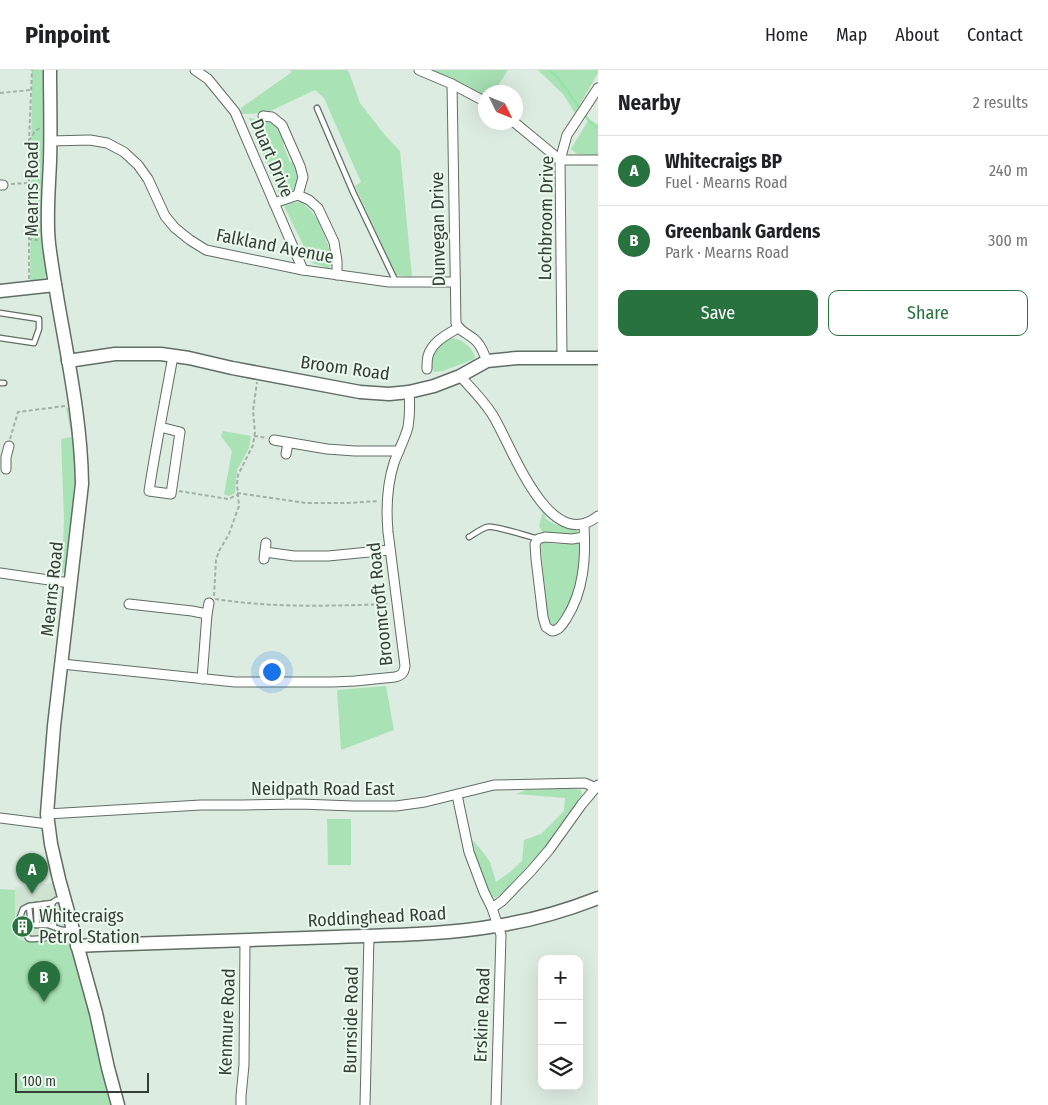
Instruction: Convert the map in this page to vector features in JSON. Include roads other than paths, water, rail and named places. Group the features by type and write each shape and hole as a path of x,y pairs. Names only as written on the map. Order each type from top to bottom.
{"street":[{"name":"Mearns Road","path":"50,70 48,227 55,285 75,404 80,443 82,484 50,774 48,819 58,901 67,930 77,946 96,1013 118,1105"},
{"name":"Duart Drive","path":"195,70 208,79 235,112 303,270"},
{"path":"420,70 478,98"},
{"name":"Dunvegan Drive","path":"452,84 456,323 458,328"},
{"name":"Lochbroom Drive","path":"562,358 560,160 567,135 598,88"},
{"path":"263,116 272,117 282,125 303,177 298,194"},
{"path":"523,129 560,160 598,160"},
{"name":"Falkland Avenue","path":"50,141 90,140 107,143 124,152 138,165 148,179 165,216 175,228 206,250 337,275 396,282 455,282"},
{"path":"274,202 298,194 318,208 334,242 337,275"},
{"path":"0,291 55,285"},
{"path":"427,369 428,356 434,344 458,328 475,339 487,361 517,358 598,358"},
{"name":"Broom Road","path":"68,361 124,354 155,353 360,392 389,394 409,392 434,386 460,376 487,361"},
{"path":"160,427 180,432 171,494 149,491 160,427 173,356"},
{"path":"460,376 492,414 544,506 553,515 563,521 574,524 584,525 598,516"},
{"name":"Broomcroft Road","path":"62,664 235,682 355,682 401,676 405,672 405,666 386,515 391,473 408,428 409,392"},
{"path":"274,440 326,449 399,451"},
{"path":"286,454 288,443"},
{"path":"6,469 3,456 9,446"},
{"path":"584,525 584,537 583,566 578,597 564,623 557,631 552,631 546,627 543,616 535,544 539,539 545,537 572,539 584,537"},
{"path":"265,551 294,556 328,556 390,550"},
{"path":"0,573 70,583"},
{"path":"202,679 207,614 212,601"},
{"path":"129,604 192,610 207,614"},
{"name":"Neidpath Road East","path":"0,818 48,819 201,805 300,804 396,806 425,802 494,785 586,783 597,786"},
{"path":"492,908 502,901 531,871 597,786"},
{"path":"457,795 469,852 492,908 497,926"},
{"name":"Roddinghead Road","path":"77,946 442,932 497,926 558,912 598,898"},
{"name":"Erskine Road","path":"496,1105 500,935 497,926"},
{"name":"Burnside Road","path":"365,1105 369,936"},
{"name":"Kenmure Road","path":"242,1105 245,940"}],"lane":[{"path":"318,108 354,192 396,282"},
{"path":"0,314 39,319 39,330 34,343 0,338"},
{"path":"469,537 488,526 539,539"},
{"path":"54,926 58,901 22,908 20,917 30,939 50,938 67,930"},
{"path":"44,904 45,925"},
{"path":"36,905 37,925"},
{"path":"29,906 31,925 54,926 67,930"}],"waterway":[{"path":"549,70 558,78 581,110"},
{"path":"584,114 598,128"}],"place":[{"name":"Whitecraigs BP","path":"32,894"},
{"name":"Whitecraigs Petrol Station","path":"23,926"},
{"name":"Greenbank Gardens","path":"44,1002"}]}
